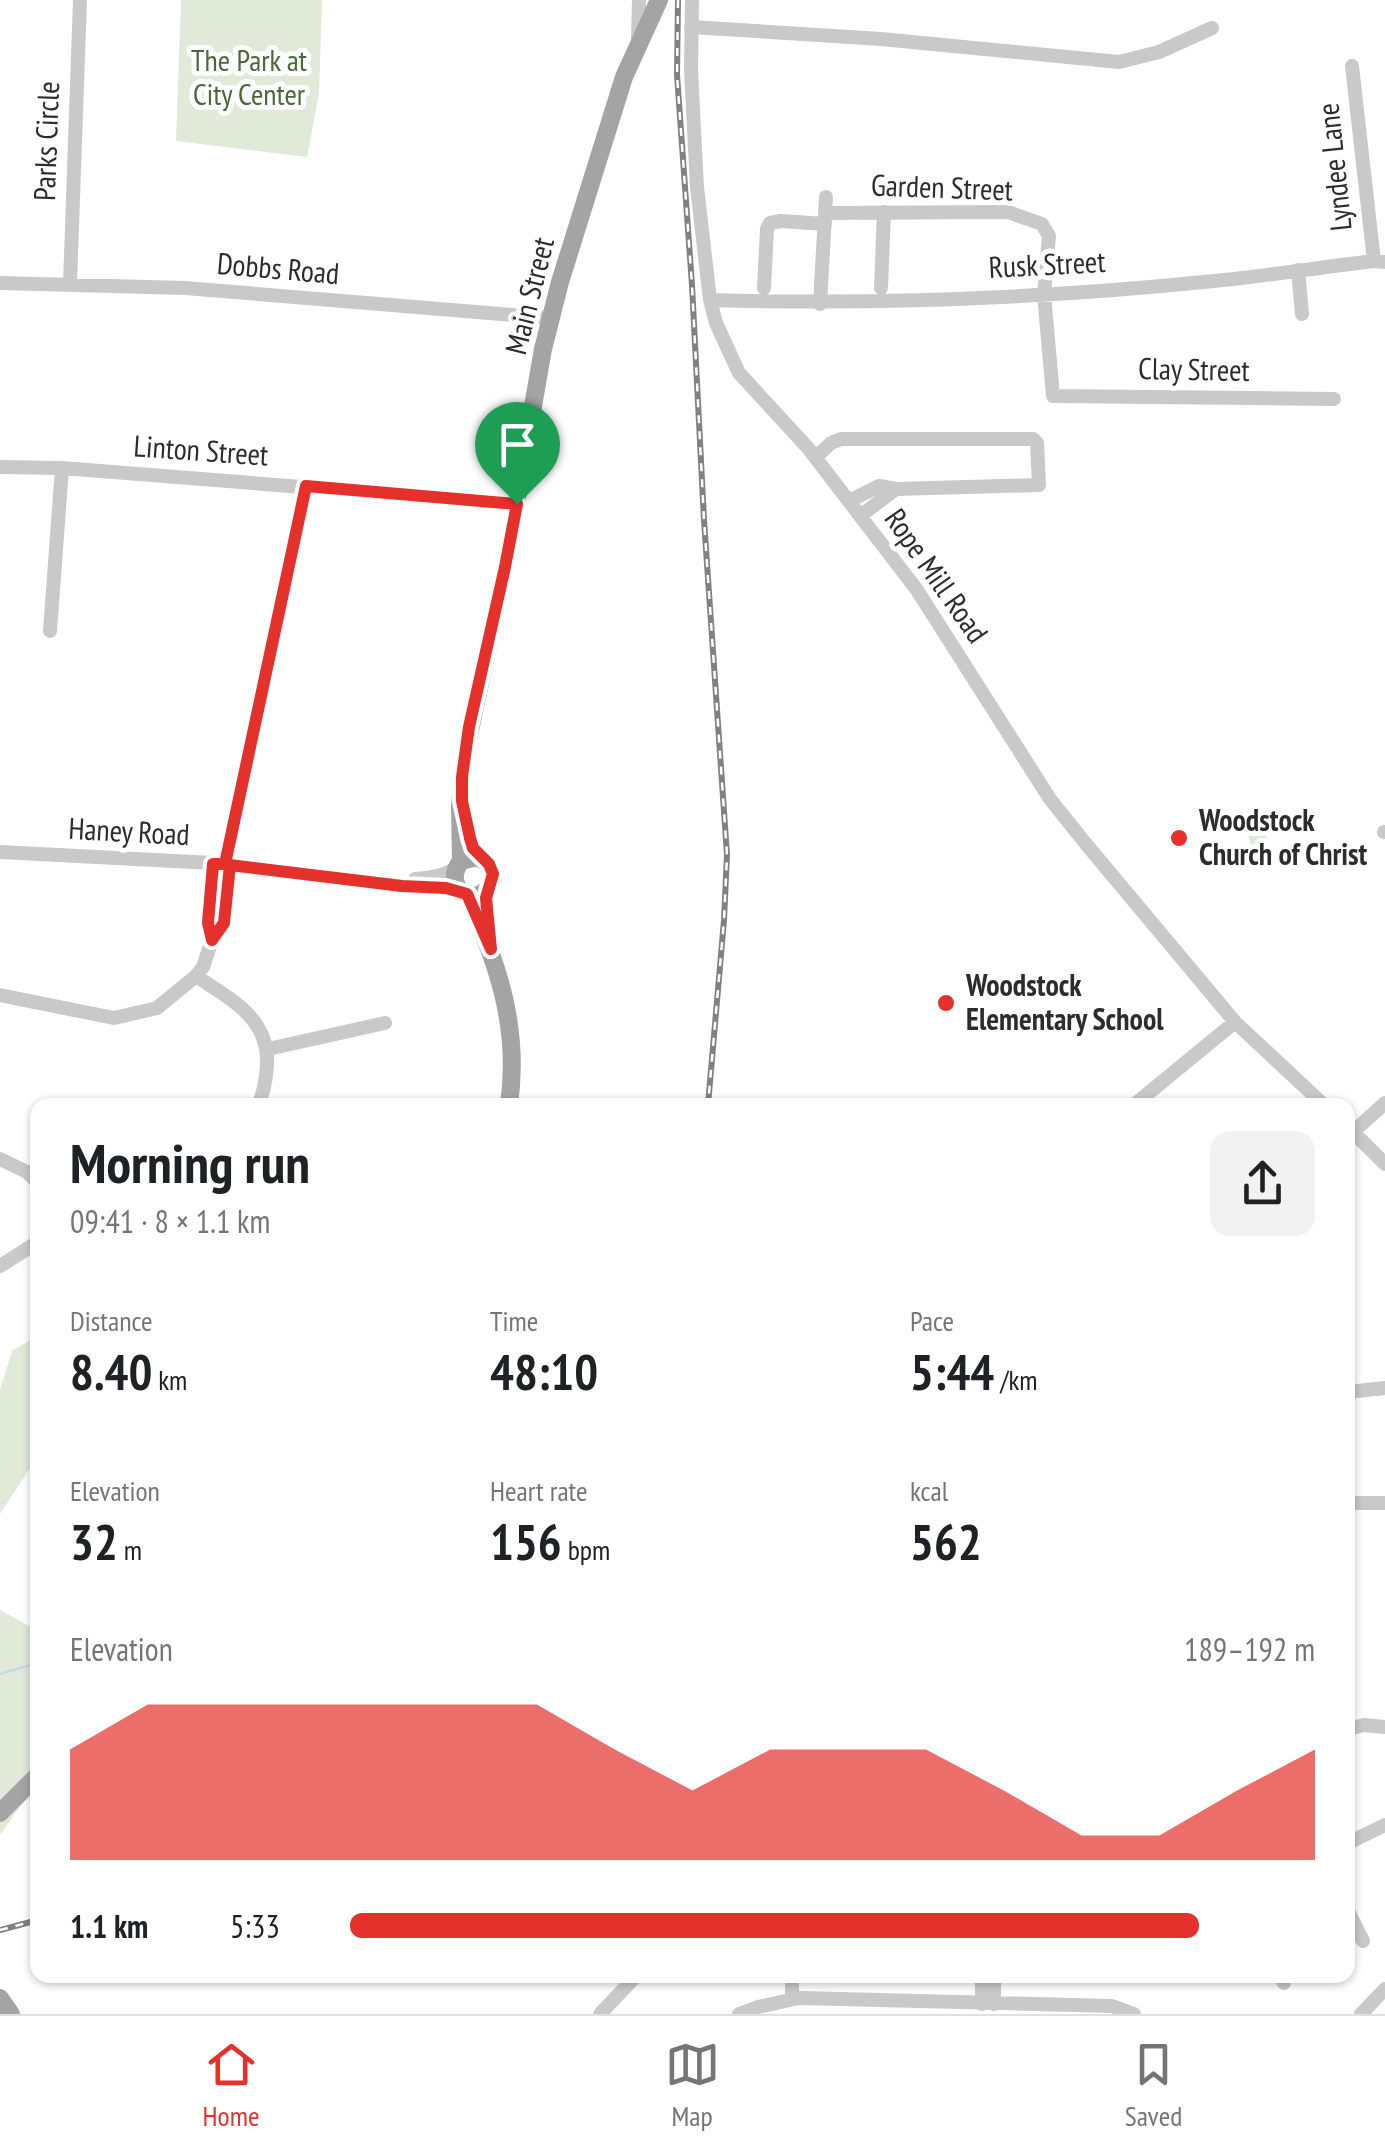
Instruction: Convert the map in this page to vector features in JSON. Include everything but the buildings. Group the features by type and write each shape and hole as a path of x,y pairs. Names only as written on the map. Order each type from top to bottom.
{"main road":[{"name":"Main Street","path":"491,949 454,878 459,864 469,727 517,504 550,318 610,120 638,42 659,0"},
{"name":"Main Street","path":"462,798 473,848 493,874 486,912 510,1030 510,1098"},
{"path":"459,864 474,857 486,862"},
{"path":"464,893 476,896 489,888"},
{"path":"0,1813 30,1783"},
{"path":"0,1998 11,2014"}],"street":[{"name":"Parks Circle","path":"70,284 80,0"},
{"path":"638,42 640,0"},
{"name":"Rope Mill Road","path":"692,0 697,186 710,300 716,324 739,373 816,457 916,590 1050,799 1120,887 1236,1022 1317,1098"},
{"path":"691,27 881,39 1118,62 1159,52 1212,28"},
{"name":"Lyndee Lane","path":"1352,66 1379,261"},
{"path":"820,304 826,211"},
{"name":"Garden Street","path":"764,288 770,222 826,211 1008,212 1042,224 1049,236 1044,294"},
{"path":"881,288 884,212"},
{"name":"Rusk Street","path":"710,300 820,304 1044,294 1216,281 1379,261"},
{"path":"1298,270 1302,314"},
{"name":"Dobbs Road","path":"0,283 186,288 550,318"},
{"name":"Clay Street","path":"1044,294 1052,396 1334,399"},
{"path":"816,457 841,439 1033,439 1038,443 1039,485 896,489 879,486 849,500"},
{"name":"Linton Street","path":"0,467 62,468 517,504"},
{"path":"50,631 62,468"},
{"path":"0,995 114,1018 157,1008 203,967 212,940 208,923 306,486"},
{"path":"860,516 896,489"},
{"name":"Haney Road","path":"0,852 222,864 464,893"},
{"name":"Haney Road","path":"374,881 436,877 459,864"},
{"path":"196,976 241,1006 258,1025 268,1049 267,1075 260,1098"},
{"path":"1143,1098 1236,1022"},
{"path":"268,1049 385,1024"},
{"path":"1355,1126 1385,1103"},
{"path":"1355,1135 1385,1164"},
{"path":"0,1159 30,1176"},
{"path":"0,1266 30,1247"},
{"path":"1355,1391 1385,1388"},
{"path":"1355,1502 1385,1503"},
{"path":"1355,1727 1385,1727"},
{"path":"1355,1840 1385,1825"},
{"path":"1355,1925 1363,1941"},
{"path":"600,2014 629,1983"},
{"path":"792,1983 792,1999"},
{"path":"984,1983 988,2004"},
{"path":"988,2004 992,1983"},
{"path":"1361,2014 1385,1989"},
{"path":"739,2014 792,1999 1112,2006 1134,2014"}],"green space":[{"name":"The Park at City Center","path":"181,0 322,0 319,94 307,157 176,141"},
{"path":"1263,810 1269,860 1257,863 1242,816"},
{"path":"30,1340 30,1468 0,1514 0,1390 12,1351"},
{"path":"0,1610 30,1627 30,1792 0,1835"}],"waterway":[{"path":"0,1674 30,1665"}],"railway":[{"path":"678,0 677,75 727,855 709,1098"},
{"path":"0,1930 30,1922"}],"place":[{"name":"Woodstock Church of Christ","path":"1179,838"},
{"name":"Woodstock Elementary School","path":"946,1003"}],"route":[{"path":"306,486 517,504 469,727 462,777 462,801 473,848 493,874 486,898 491,949 467,894 462,892 230,865 224,923 212,940 208,923 213,864 225,864 306,486"}]}
